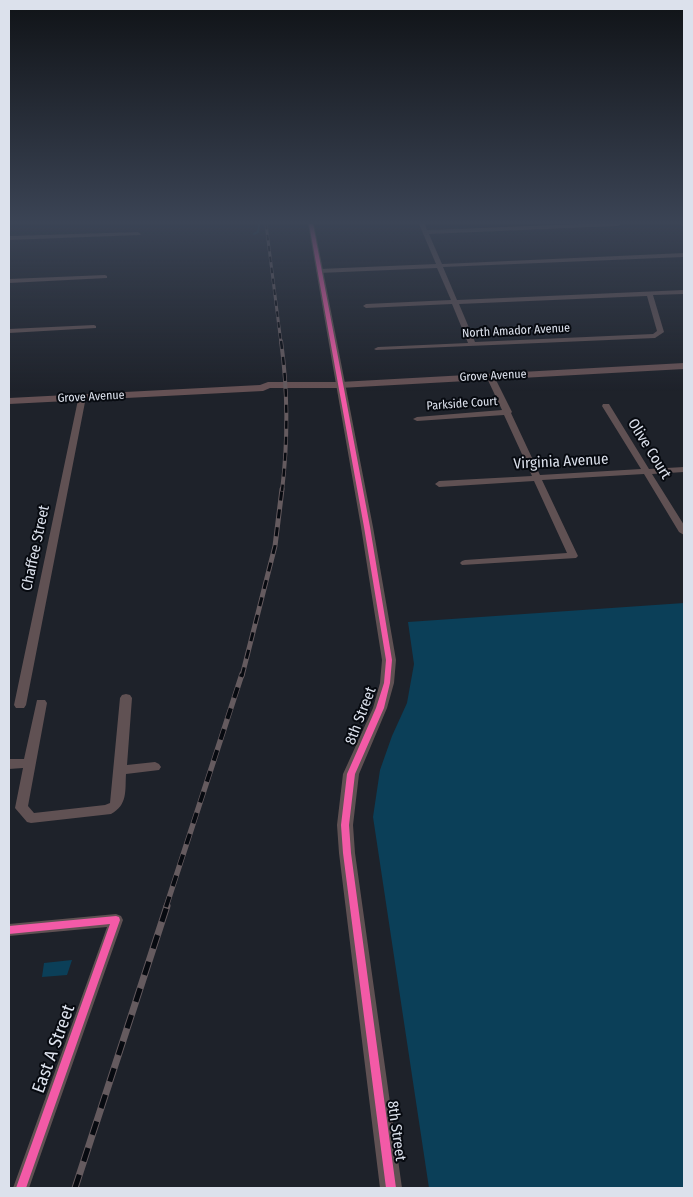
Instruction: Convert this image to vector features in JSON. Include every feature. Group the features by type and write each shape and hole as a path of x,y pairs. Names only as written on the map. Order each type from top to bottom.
{"main road":[{"name":"Grove Avenue","path":"9,402 263,388 268,391 296,389 303,386 684,366"}],"street":[{"path":"9,281 36,280"},
{"name":"8th Street","path":"321,280 367,527 388,660 387,683 380,708 351,774 345,825 391,1188"},
{"path":"445,280 472,344"},
{"path":"366,306 684,292"},
{"name":"North Amador Avenue","path":"378,349 656,336 661,332 656,323 655,305 649,293"},
{"path":"9,331 94,327"},
{"path":"465,564 573,556 490,376"},
{"name":"Chaffee Street","path":"20,705 82,397"},
{"name":"Olive Court","path":"606,406 684,532"},
{"name":"Parkside Court","path":"417,419 508,412"},
{"name":"Virginia Avenue","path":"439,484 684,469"},
{"path":"41,703 21,808 31,818 107,810 116,806 126,698"},
{"path":"9,764 29,763"},
{"path":"120,770 156,767"},
{"name":"East A Street","path":"9,930 116,920 21,1188"}],"water":[{"path":"684,603 684,1188 429,1188 373,817 380,770 392,736 407,703 414,664 408,622"},
{"path":"72,960 67,975 42,977 44,963"}],"railway":[{"path":"273,280 281,343"},
{"path":"281,341 285,378 286,416 282,491"},
{"path":"242,676 275,546 282,489"},
{"path":"166,907 242,674"},
{"path":"75,1188 167,906"}],"cycle path":[{"path":"321,280 367,527 389,660 387,683 380,708 351,774 345,825 347,853 391,1188"},
{"path":"9,930 116,920 21,1188"}]}
